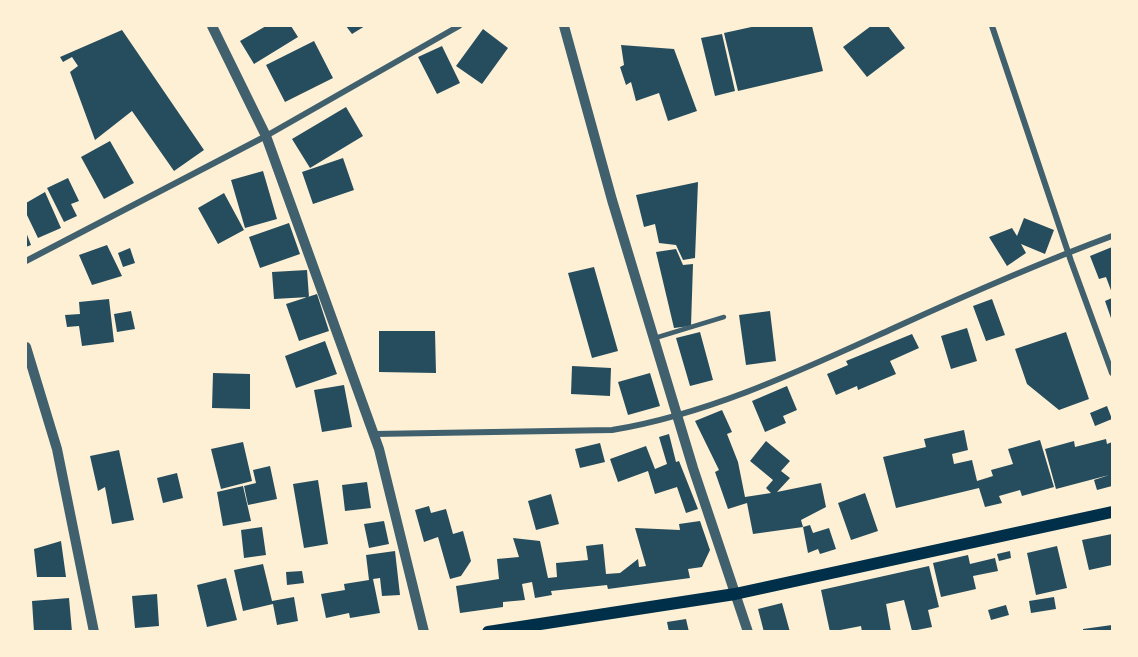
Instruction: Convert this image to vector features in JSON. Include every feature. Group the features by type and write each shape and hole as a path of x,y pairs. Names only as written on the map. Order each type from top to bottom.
{"main road":[{"path":"488,632 735,594 1113,512"}],"street":[{"path":"212,26 266,136 374,434 424,632"},
{"path":"26,261 266,136 459,26"},
{"path":"564,26 612,200 679,414 693,468 748,632"},
{"path":"992,26 1068,252 1113,373"},
{"path":"374,434 612,430 650,424 788,376 1068,252 1113,236"},
{"path":"26,347 57,449 94,632"}],"lane":[{"path":"655,338 724,317"}],"building":[{"path":"266,26 291,26 298,37 254,64 240,41"},
{"path":"346,26 365,26 352,34"},
{"path":"756,26 812,26 823,71 738,91 724,33"},
{"path":"871,26 888,26 905,48 867,77 843,47"},
{"path":"483,29 508,48 482,84 456,66"},
{"path":"122,30 204,150 174,171 132,111 95,140 70,72 78,66 72,57 63,62 60,57"},
{"path":"722,34 735,91 715,96 701,38"},
{"path":"314,41 333,78 285,102 266,65"},
{"path":"621,45 674,49 697,111 668,121 659,93 636,101 631,82 626,85 620,67 624,65"},
{"path":"442,46 460,83 437,94 418,57"},
{"path":"346,107 363,136 310,168 292,139"},
{"path":"110,141 134,183 104,199 81,157"},
{"path":"343,158 354,190 313,204 302,172"},
{"path":"263,171 277,219 245,228 231,180"},
{"path":"68,178 79,201 71,204 77,216 64,222 47,188"},
{"path":"698,182 695,258 683,260 676,245 659,243 655,224 644,227 636,195"},
{"path":"45,192 61,228 38,238 26,213 26,203"},
{"path":"224,193 244,230 218,244 198,208"},
{"path":"1024,218 1054,230 1045,254 1021,244 1026,253 1007,266 989,237 1012,228 1017,236"},
{"path":"289,223 300,254 260,268 249,237"},
{"path":"26,232 31,245 26,247"},
{"path":"107,245 122,276 92,285 79,255"},
{"path":"1112,247 1112,293 1106,277 1099,279 1090,256"},
{"path":"130,248 135,263 123,267 118,253"},
{"path":"676,249 683,265 693,264 691,326 674,328 656,252"},
{"path":"594,267 618,351 592,358 568,273"},
{"path":"307,270 309,297 274,299 272,272"},
{"path":"317,294 329,331 299,341 286,304"},
{"path":"1112,298 1112,321 1105,301"},
{"path":"109,299 114,342 82,346 79,326 67,327 65,315 80,314 79,302"},
{"path":"992,299 1005,335 986,341 973,306"},
{"path":"131,311 135,329 117,332 114,314"},
{"path":"770,311 776,361 746,365 739,315"},
{"path":"967,328 977,361 951,369 941,336"},
{"path":"379,331 435,331 436,373 379,372"},
{"path":"700,332 713,380 690,386 676,338"},
{"path":"1066,332 1089,399 1059,410 1027,384 1015,349"},
{"path":"912,334 919,348 890,361 896,374 858,390 857,386 836,395 827,374 848,365 846,361"},
{"path":"325,341 337,374 296,388 285,356"},
{"path":"572,366 611,368 610,396 571,394"},
{"path":"213,373 250,374 250,409 212,408"},
{"path":"650,373 660,406 628,415 618,382"},
{"path":"344,385 352,427 322,432 314,390"},
{"path":"787,386 797,410 783,416 786,423 765,432 752,401"},
{"path":"1107,406 1112,419 1095,426 1090,413"},
{"path":"722,410 732,432 727,434 738,462 745,497 771,493 766,488 773,480 750,461 766,441 790,461 781,471 790,478 777,492 821,483 826,507 801,520 803,527 753,534 747,503 728,509 715,472 719,470 695,421"},
{"path":"964,430 968,450 952,454 954,464 972,460 977,481 993,476 991,470 1013,464 1008,449 1040,440 1054,487 1022,496 1020,490 999,496 1002,503 985,507 979,488 896,508 883,457 926,447 924,439"},
{"path":"669,434 676,462 679,461 698,509 686,513 677,487 655,494 648,471 618,482 610,459 646,446 655,469 667,464 659,437"},
{"path":"1106,439 1107,444 1112,442 1112,486 1097,490 1094,480 1109,475 1056,489 1045,449 1074,441 1075,447"},
{"path":"243,442 252,481 221,489 211,449"},
{"path":"600,443 605,462 580,468 575,449"},
{"path":"119,450 134,520 112,524 105,487 98,491 90,456"},
{"path":"270,466 277,499 248,505 244,486 256,483 253,470"},
{"path":"177,473 183,498 163,503 157,478"},
{"path":"318,480 328,544 304,548 293,484"},
{"path":"367,482 371,508 345,511 342,485"},
{"path":"243,486 251,521 223,526 217,492"},
{"path":"865,493 878,531 851,540 838,503"},
{"path":"551,494 559,524 536,530 528,501"},
{"path":"429,506 431,513 446,509 453,534 463,531 471,561 461,576 450,579 438,537 424,542 415,510"},
{"path":"384,521 389,544 369,548 364,524"},
{"path":"700,521 710,550 702,567 688,569 690,578 608,589 607,585 551,591 552,595 535,598 532,582 522,584 525,600 503,602 503,607 460,613 456,586 499,579 497,559 519,557 513,538 540,541 548,578 557,577 556,563 588,560 586,546 603,544 606,574 620,573 638,559 639,567 646,566 635,528 680,530 679,524"},
{"path":"810,525 813,533 829,528 836,549 820,554 818,549 808,553 803,527"},
{"path":"262,527 266,555 244,558 241,530"},
{"path":"1112,534 1112,565 1089,570 1082,540"},
{"path":"61,541 66,577 37,577 34,549"},
{"path":"1057,546 1067,588 1036,595 1027,553"},
{"path":"395,551 400,595 382,596 380,578 373,579 380,613 350,618 349,613 326,618 321,594 345,590 344,584 369,580 366,555"},
{"path":"1010,551 1011,558 999,561 997,554"},
{"path":"968,555 970,564 995,558 998,571 973,576 976,589 941,597 933,563"},
{"path":"263,564 272,601 294,597 298,621 277,625 273,604 243,611 234,570"},
{"path":"929,566 939,607 928,610 932,627 912,631 904,600 886,604 891,632 862,632 861,626 830,632 821,590"},
{"path":"302,571 304,583 287,585 286,572"},
{"path":"226,578 237,620 207,627 197,585"},
{"path":"157,594 159,626 135,628 132,596"},
{"path":"1054,597 1056,609 1031,613 1029,601"},
{"path":"69,598 72,632 34,632 32,601"},
{"path":"782,603 790,632 764,632 758,609"},
{"path":"1006,605 1009,615 991,620 988,610"},
{"path":"686,619 689,632 669,632 667,622"},
{"path":"1112,625 1112,632 1083,632 1083,629"}]}
